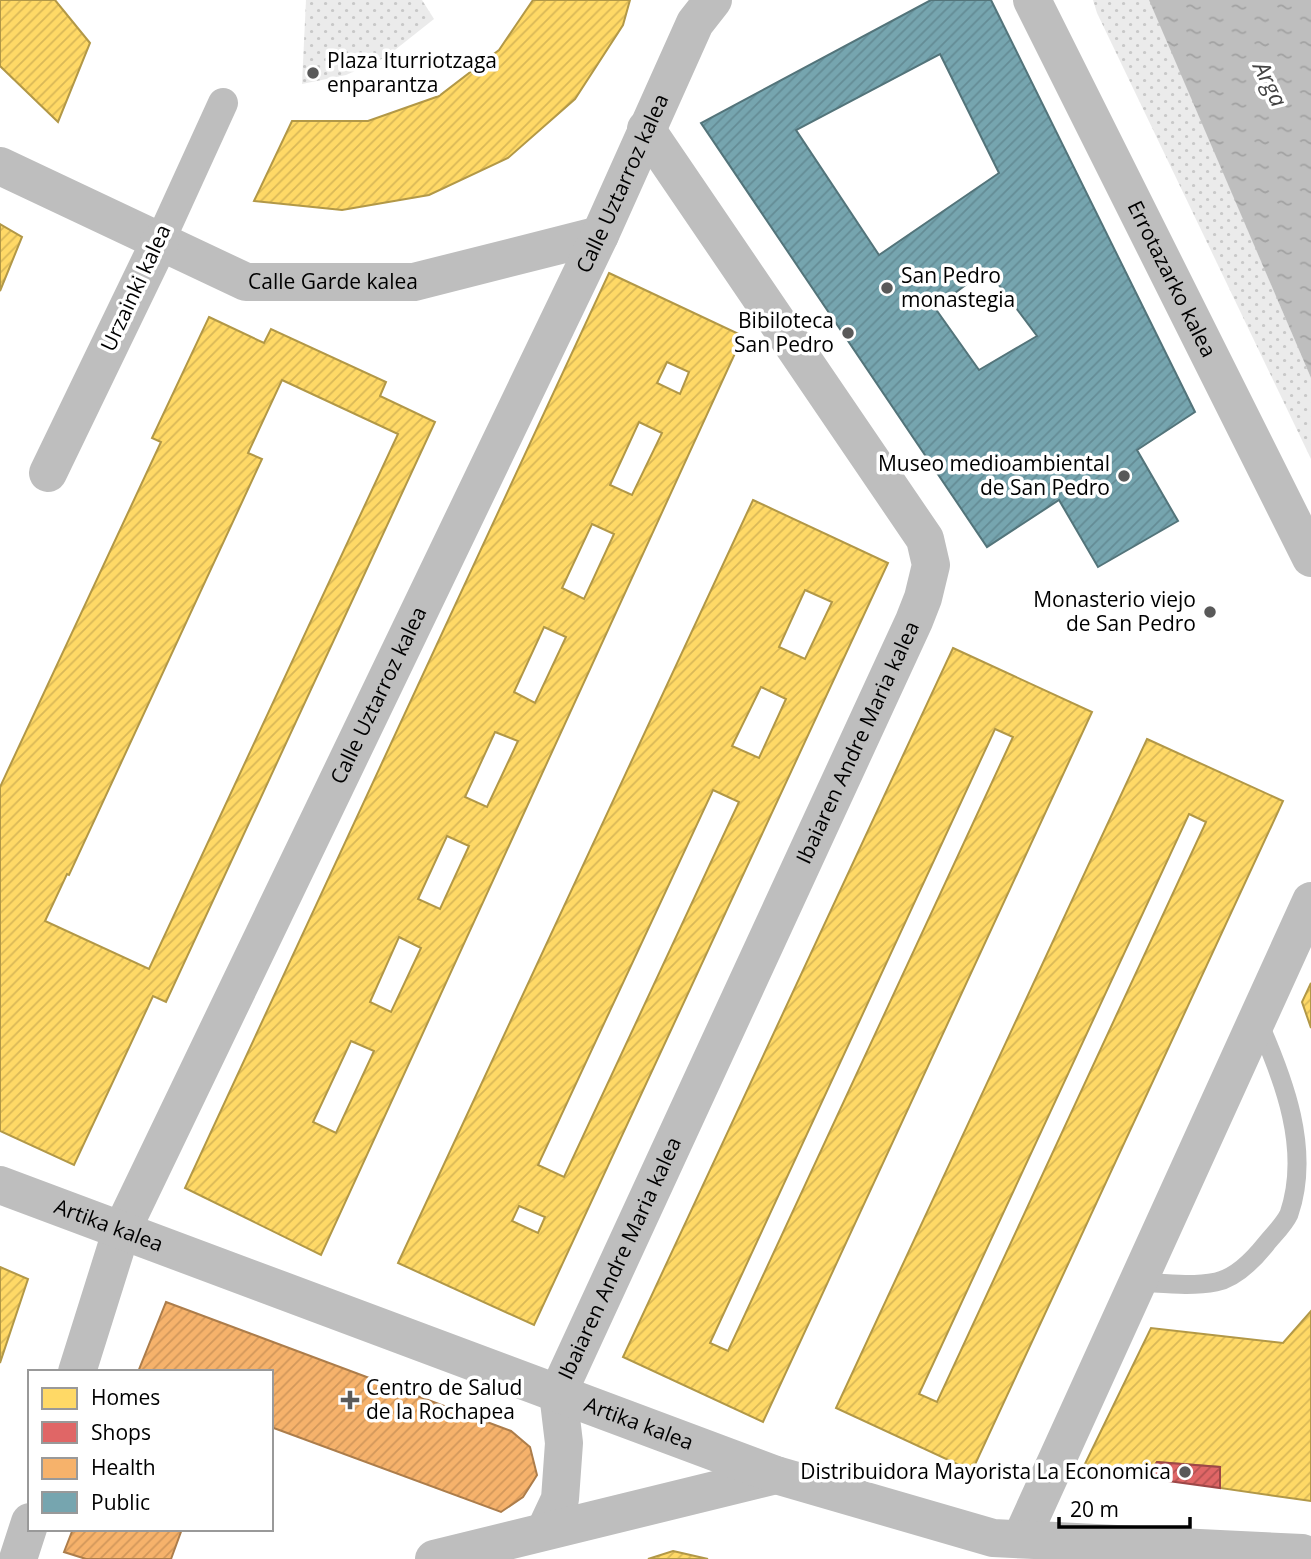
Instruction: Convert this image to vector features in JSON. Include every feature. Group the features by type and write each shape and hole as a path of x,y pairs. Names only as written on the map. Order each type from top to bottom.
{"street":[{"name":"Errotazarko kalea","path":"1032,0 1311,558"},
{"name":"Calle Uztarroz kalea","path":"78,1370 121,1232 600,235 701,8"},
{"name":"Urzainki kalea","path":"48,473 223,103"},
{"name":"Ibaiaren Andre Maria kalea","path":"558,1393 914,621 931,565 925,539 646,129"},
{"name":"Calle Garde kalea","path":"0,166 246,282 414,282 600,235"},
{"path":"1005,1545 1136,1282 1311,901"},
{"name":"Artika kalea","path":"0,1185 776,1475 1005,1545 1308,1553"},
{"path":"532,1542 560,1499 564,1443 558,1393"},
{"path":"434,1559 532,1542 776,1475"},
{"path":"18,1559 28,1528"}],"lane":[{"path":"1136,1282 1217,1282 1238,1273 1261,1251 1289,1215 1302,1172 1300,1140 1290,1092 1258,1020"}],"shaded area":[{"path":"306,0 422,0 434,19 386,57 346,75 302,84"},
{"path":"1093,0 1150,0 1311,378 1311,459 1097,13"}],"water":[{"name":"Arga","path":"1149,0 1311,0 1311,378"}],"building: Homes":[{"path":"0,0 55,0 90,43 58,122 0,66"},
{"path":"533,0 630,0 623,25 575,99 508,158 429,195 342,210 254,201 292,121 368,121 439,96 499,50"},
{"path":"0,224 22,237 0,291"},
{"path":"609,273 743,336 321,1255 185,1188","holes":["667,362 689,372 680,394 657,383","639,422 662,433 632,495 610,485","592,524 614,534 584,599 562,588","544,627 566,637 535,703 514,692","495,732 518,741 487,807 465,797","447,836 469,846 440,909 418,899","399,937 421,948 391,1012 370,1002","351,1041 374,1051 336,1133 313,1122"]},
{"path":"209,317 264,343 271,329 386,382 380,396 435,422 166,1002 153,996 74,1165 0,1131 0,787 161,442 152,438","holes":["282,380 398,434 149,969 45,921 67,874 69,875 262,459 248,453"]},
{"path":"753,500 888,563 534,1325 398,1263","holes":["805,590 832,602 805,659 779,647","761,687 786,699 759,758 732,746","713,790 739,802 564,1177 538,1165","519,1206 545,1217 538,1233 512,1221"]},
{"path":"953,648 1092,712 763,1422 623,1357","holes":["995,729 1013,737 728,1351 710,1343"]},
{"path":"1147,739 1283,801 972,1471 836,1408","holes":["1189,814 1206,822 937,1402 919,1394"]},
{"path":"1311,983 1311,1028 1302,1002"},
{"path":"0,1267 28,1279 0,1363"},
{"path":"1311,1311 1311,1501 1220,1488 1220,1467 1157,1462 1146,1478 1083,1468 1151,1328 1283,1343"},
{"path":"673,1551 708,1559 648,1559"}],"building: Shops":[{"name":"Distribuidora Mayorista La Economica","path":"1157,1462 1220,1467 1220,1488 1146,1478"}],"building: Health":[{"name":"Centro de Salud de la Rochapea","path":"166,1302 511,1431 530,1447 537,1475 523,1497 501,1512 273,1428 273,1370 139,1370"},
{"path":"72,1531 181,1531 171,1559 86,1559 64,1552"}],"building: Public":[{"name":"San Pedro monastegia","path":"931,0 991,0 1195,412 1137,450 1178,521 1098,567 1059,500 987,547 701,123","holes":["940,54 999,173 879,255 796,130","987,269 1037,336 979,370 935,308"]}],"place":[{"name":"Plaza Iturriotzaga enparantza","path":"313,73"},
{"name":"San Pedro monastegia","path":"887,288"},
{"name":"Bibiloteca San Pedro","path":"848,333"},
{"name":"Museo medioambiental de San Pedro","path":"1124,476"},
{"name":"Monasterio viejo de San Pedro","path":"1210,612"},
{"name":"Centro de Salud de la Rochapea","path":"350,1400"},
{"name":"Distribuidora Mayorista La Economica","path":"1185,1472"}]}
